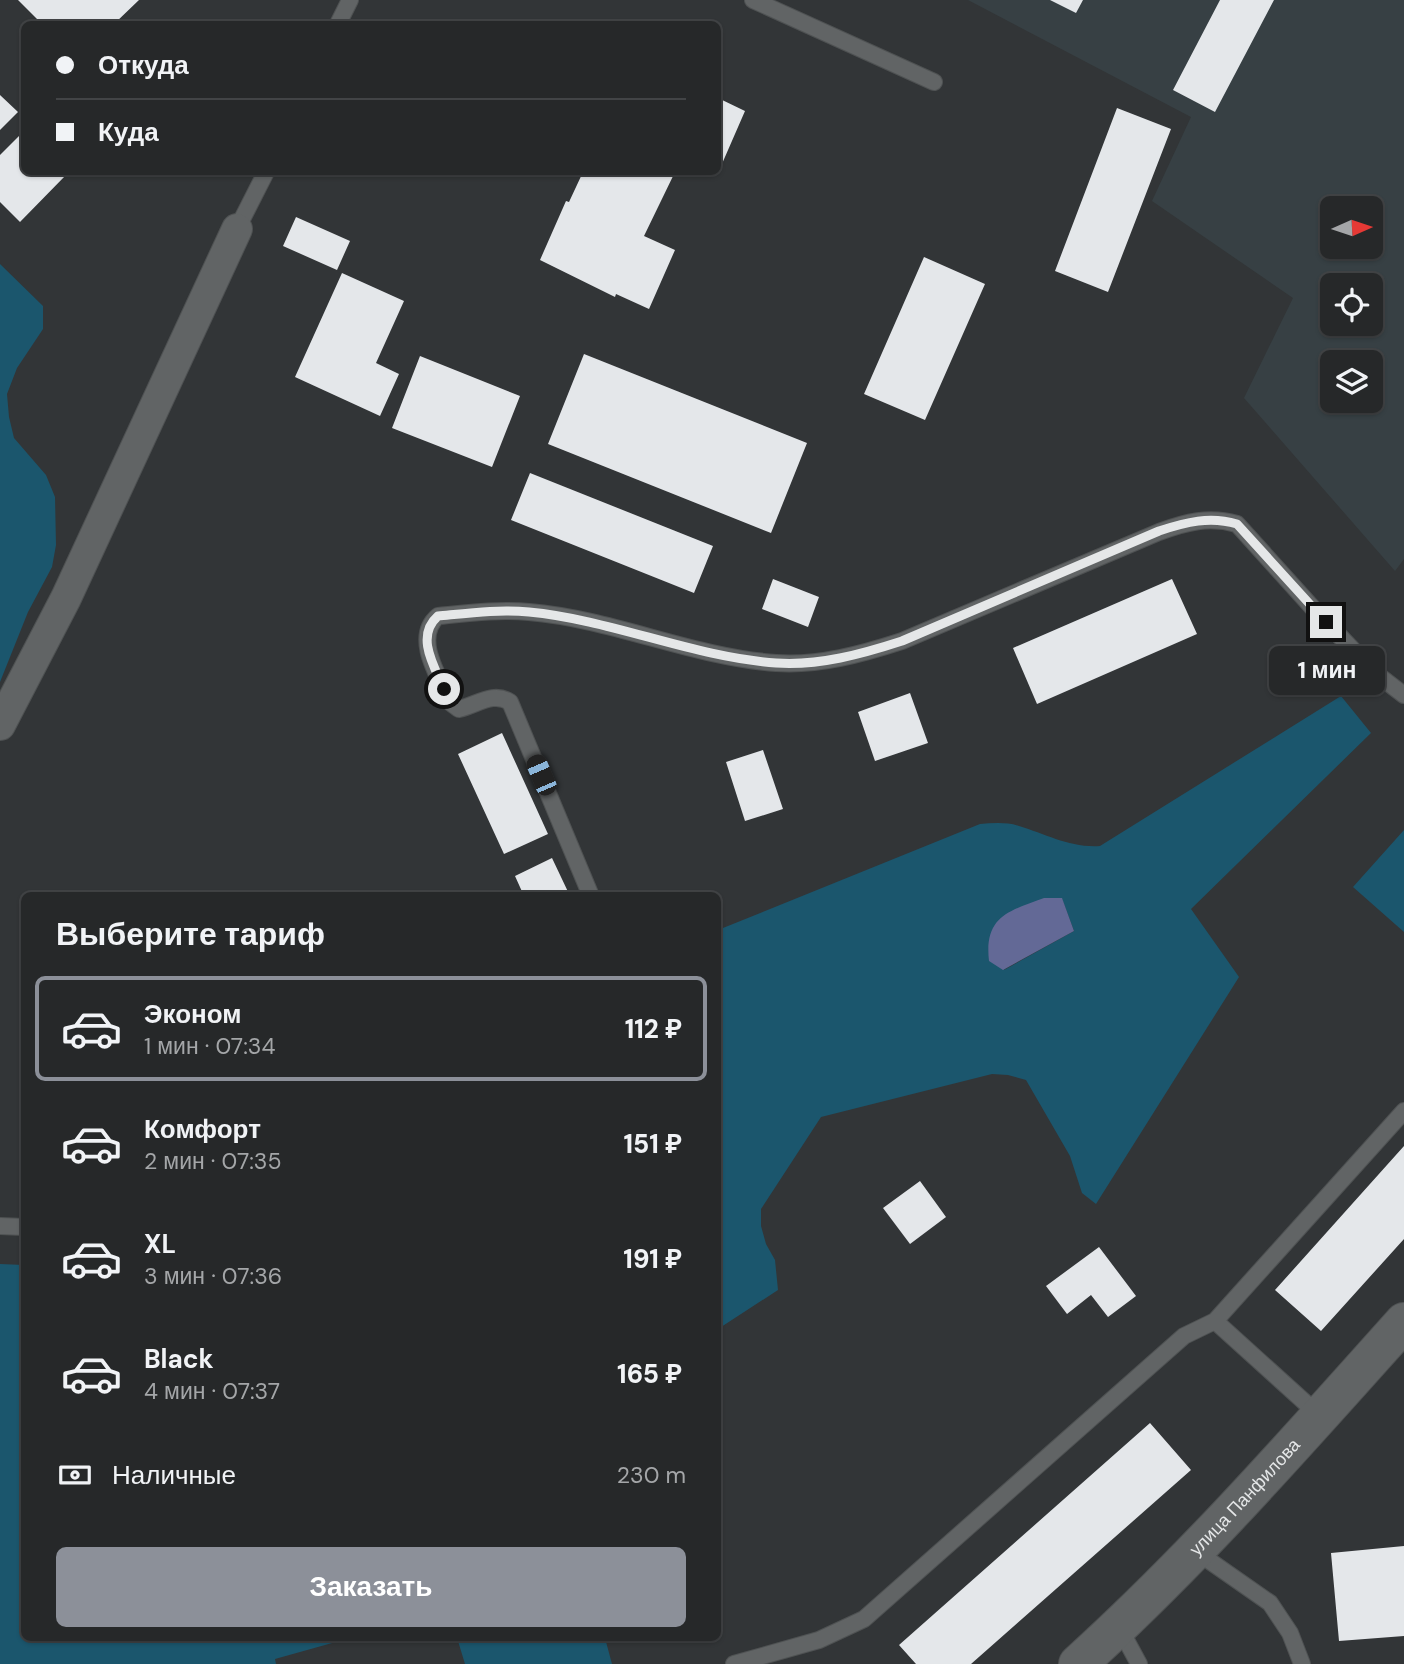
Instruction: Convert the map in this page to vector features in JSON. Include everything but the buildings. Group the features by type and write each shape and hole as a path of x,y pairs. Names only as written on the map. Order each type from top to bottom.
{"street":[{"path":"0,725 66,598 237,229"},
{"name":"улица Панфилова","path":"1078,1664 1119,1627 1234,1510 1404,1322"}],"lane":[{"path":"340,21 350,0"},
{"path":"753,0 934,82"},
{"path":"237,229 264,175"},
{"path":"589,892 510,702 502,697 490,697 459,709 450,704 426,645 427,632 432,621 438,616 494,611 530,612 564,617 744,659 778,663 813,661 860,655 902,641 1159,531 1185,523 1223,520 1237,524 1374,672 1404,695"},
{"path":"734,1664 819,1640 864,1619 1184,1336 1216,1321 1404,1111"},
{"path":"0,1226 21,1227"},
{"path":"1216,1321 1320,1416"},
{"path":"1194,1550 1270,1603 1290,1633 1302,1664"},
{"path":"1119,1627 1139,1664"}],"shaded area":[{"path":"968,0 1404,0 1404,559 1395,571 1244,398 1293,298 1152,201 1191,117"},
{"path":"0,264 43,306 43,329 17,368 7,394 14,438 46,475 55,497 56,545 52,567 28,612 0,682"},
{"path":"1341,696 1371,733 1191,909 1239,977 1096,1204 1082,1193 1070,1156 1026,1080 992,1074 821,1117 761,1209 761,1226 766,1244 775,1260 778,1290 721,1327 721,929 980,824 1014,825 1068,843 1100,846","holes":["1062,899 1074,931 1004,970"]},
{"path":"1404,830 1404,932 1353,887"},
{"path":"1044,898 1062,898 1074,931 1003,970 989,961 990,934 1001,918"},
{"path":"0,1264 21,1265 21,1641 339,1641 275,1659 276,1664 0,1664"},
{"path":"458,1641 606,1641 612,1664 465,1664"}],"route":[{"path":"444,689 426,645 427,632 432,621 438,616 494,611 530,612 564,617 744,659 778,663 813,661 860,655 902,641 1159,531 1207,520 1223,520 1237,524 1326,622"}]}
